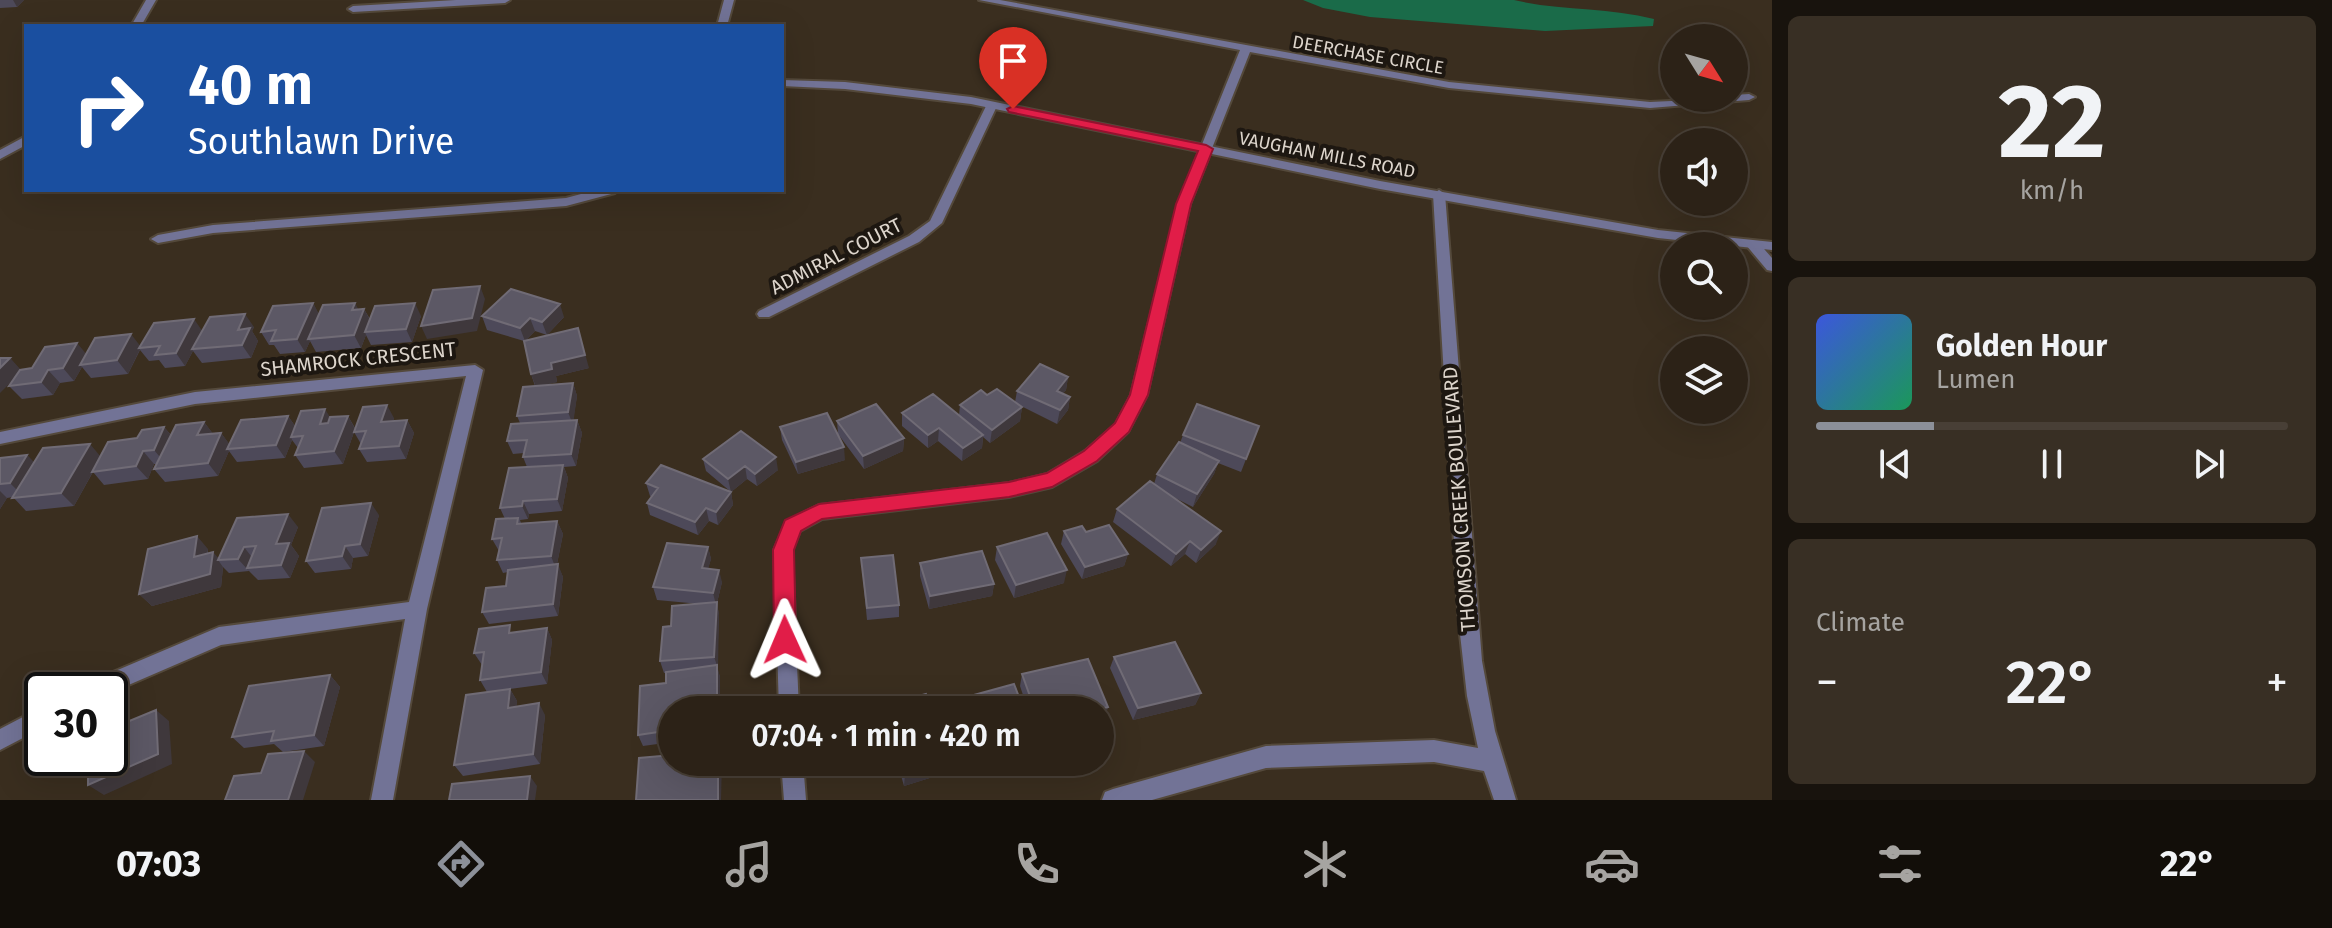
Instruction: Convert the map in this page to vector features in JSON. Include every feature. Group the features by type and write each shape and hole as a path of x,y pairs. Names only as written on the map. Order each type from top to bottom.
{"street":[{"path":"137,24 151,0"},
{"path":"353,9 505,0"},
{"path":"723,24 729,0"},
{"name":"DEERCHASE CIRCLE","path":"984,0 1449,85 1650,105 1749,97"},
{"path":"788,696 783,550 793,526 819,512 1009,490 1052,480 1091,456 1122,428 1139,395 1184,204 1246,49"},
{"name":"VAUGHAN MILLS ROAD","path":"784,83 874,87 991,106 1654,233 1772,246"},
{"name":"ADMIRAL COURT","path":"764,314 914,239 935,223 991,106"},
{"path":"0,155 24,141"},
{"path":"158,239 213,229 566,202 604,192"},
{"name":"THOMSON CREEK BOULEVARD","path":"1439,194 1469,642 1480,721 1490,761 1505,800"},
{"path":"1753,245 1772,267"},
{"name":"SHAMROCK CRESCENT","path":"0,438 195,398 475,370 417,609 382,800"},
{"path":"128,675 219,636 417,609"},
{"path":"0,740 24,727"},
{"path":"1113,800 1266,757 1434,751 1490,761"},
{"path":"793,776 795,800"}],"green space":[{"path":"1303,0 1514,0 1654,19 1653,26 1545,31 1370,17 1323,8"}],"building":[{"path":"480,286 472,318 421,326 433,290"},
{"path":"511,289 560,304 542,322 530,318 520,328 482,316"},
{"path":"313,303 297,339 271,341 276,330 261,332 273,306"},
{"path":"355,303 352,310 364,309 354,335 308,339 323,305"},
{"path":"415,303 406,329 365,332 375,306"},
{"path":"245,314 238,330 250,328 242,345 192,349 210,317"},
{"path":"194,319 176,353 155,355 160,346 139,348 154,323"},
{"path":"578,328 585,355 551,363 552,369 531,374 524,341"},
{"path":"131,334 117,360 80,365 95,338"},
{"path":"77,343 63,368 48,370 41,382 9,386 20,370 32,368 45,347"},
{"path":"0,358 10,358 0,368"},
{"path":"1040,364 1068,377 1057,391 1070,397 1060,410 1017,391"},
{"path":"573,383 568,412 517,416 523,387"},
{"path":"997,389 1022,407 992,430 960,405 981,390 987,395"},
{"path":"933,394 983,435 963,448 939,428 928,435 902,413"},
{"path":"876,404 904,438 863,456 837,421"},
{"path":"1197,404 1259,426 1246,459 1183,435"},
{"path":"387,405 381,422 407,420 399,446 359,449 366,431 354,432 363,407"},
{"path":"325,409 320,424 328,423 330,417 348,416 334,451 295,455 303,436 291,437 301,411"},
{"path":"827,413 844,447 796,462 780,427"},
{"path":"288,416 276,445 227,449 241,420"},
{"path":"577,420 571,454 523,457 527,440 507,441 511,424"},
{"path":"204,422 197,435 221,433 208,463 154,469 176,425"},
{"path":"164,427 154,450 143,451 136,466 92,472 108,442 137,438 142,430"},
{"path":"741,431 776,457 755,474 745,466 728,479 703,459"},
{"path":"1179,442 1219,461 1197,494 1157,474"},
{"path":"90,444 61,493 12,498 43,448"},
{"path":"27,455 10,483 0,484 0,458"},
{"path":"563,465 557,499 523,501 522,506 500,508 509,468"},
{"path":"661,465 731,492 716,512 706,508 695,522 647,503 658,488 646,483"},
{"path":"1150,481 1221,531 1201,550 1190,541 1176,554 1117,509"},
{"path":"371,503 360,544 345,546 342,556 306,561 322,508"},
{"path":"288,514 276,544 289,543 281,565 247,568 256,546 244,547 238,559 218,560 237,518"},
{"path":"518,518 517,524 557,521 551,556 497,560 502,538 492,539 496,519"},
{"path":"1109,525 1128,554 1085,567 1064,531 1082,526 1086,532"},
{"path":"1047,533 1067,570 1016,585 997,547"},
{"path":"197,536 194,557 213,552 210,574 139,594 148,549"},
{"path":"667,543 708,547 702,568 719,570 713,593 653,587"},
{"path":"982,551 994,584 930,596 920,563"},
{"path":"893,555 899,605 867,608 861,558"},
{"path":"558,564 553,604 482,612 486,588 506,586 508,570"},
{"path":"717,602 714,657 660,661 663,627 671,626 672,606"},
{"path":"510,625 509,633 547,628 541,672 480,680 484,652 474,653 479,629"},
{"path":"1175,642 1201,693 1138,708 1114,657"},
{"path":"1088,659 1103,696 1030,696 1022,674"},
{"path":"717,665 717,695 658,696 658,732 638,735 640,686 666,683 666,672"},
{"path":"330,675 314,735 271,741 274,731 232,737 249,686"},
{"path":"1014,684 1019,696 970,696"},
{"path":"510,689 508,708 539,703 533,754 454,765 466,695"},
{"path":"156,710 158,754 128,767 128,722"},
{"path":"304,751 288,800 225,800 234,776 261,773 268,754"},
{"path":"658,756 658,776 718,776 718,800 636,800 639,758"},
{"path":"88,776 108,776 88,785"},
{"path":"530,776 527,800 449,800 452,784"}],"route":[{"path":"785,640 783,550 793,526 819,512 1009,490 1052,480 1091,456 1122,428 1139,395 1184,204 1206,149 1013,109"}]}
